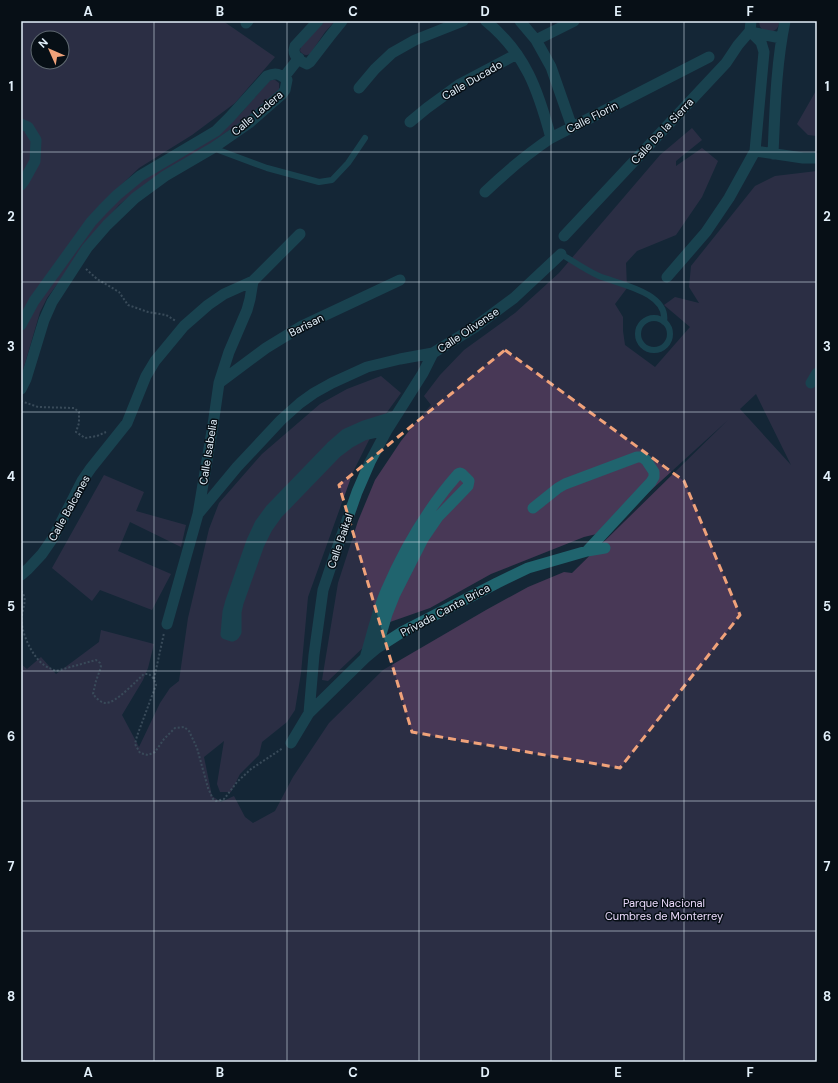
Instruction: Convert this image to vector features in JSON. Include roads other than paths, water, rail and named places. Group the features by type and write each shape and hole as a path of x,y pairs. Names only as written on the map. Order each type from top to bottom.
{"street":[{"path":"318,21 295,46 294,52 304,63 307,64 342,21"},
{"path":"359,88 375,69 392,53 415,40 463,21"},
{"path":"486,21 505,38 525,65 542,106 551,138"},
{"path":"520,21 536,40 551,67 572,127"},
{"path":"536,40 574,21"},
{"path":"773,154 778,69 781,38 785,21"},
{"path":"750,26 781,38"},
{"path":"667,277 710,226 729,198 755,151 764,52 761,42 750,26"},
{"name":"Calle De la Sierra","path":"564,236 726,63 750,26"},
{"name":"Calle Ducado","path":"410,122 460,84 517,54"},
{"name":"Calle Florin","path":"485,192 502,175 551,138 709,57"},
{"path":"284,77 299,58"},
{"path":"763,68 778,69"},
{"name":"Calle Ladera","path":"21,325 34,301 91,222 117,195 140,176 216,130 230,117 267,76 276,73 284,77 287,85 282,94 249,123 213,148 165,176 135,198 107,225 87,248 52,302 44,320 26,379 21,389"},
{"path":"21,124 28,127 36,140 35,161 21,185"},
{"path":"755,151 803,158 817,158"},
{"path":"253,281 300,234"},
{"name":"Calle Olivense","path":"198,514 233,471 281,420 300,403 332,383 367,367 433,353 475,327 514,298 561,254"},
{"name":"Barisan","path":"219,383 266,348 302,326 400,280"},
{"name":"Calle Balcanes","path":"21,575 42,554 53,538 82,481 127,423 146,376 155,361 184,326 216,299 253,281"},
{"name":"Calle Isabelia","path":"166,624 198,514 219,383 229,352 247,310 253,281"},
{"name":"Calle Baikal","path":"291,743 310,713 314,655 323,590 357,492 370,462 387,430 423,373 433,353"},
{"path":"810,383 817,373"},
{"path":"387,430 364,435 349,443 337,452 277,514 267,528 259,544 238,603 236,612 236,632 232,636 226,634 225,632 230,601 252,541 260,524 271,509 331,447 346,434 364,426 396,416"},
{"path":"533,508 565,484 637,457 642,457 646,460 654,472 651,482 587,551"},
{"path":"365,658 378,611 386,590 400,562 443,491 460,473 469,481 468,486 438,516 423,540 395,594 376,648"},
{"name":"Privada Canta Brica","path":"310,713 376,648 402,632 528,568 587,551 605,548"}],"lane":[{"path":"213,148 267,168 319,182 332,180 348,163 365,138"},
{"path":"561,254 598,276 634,287 652,297 662,308 665,317 664,322"},
{"path":"655,318 664,322 668,326 670,336 666,345 657,350 648,349 643,346 638,338 638,333 642,324 655,318"}],"park label":[{"name":"Parque Nacional Cumbres de Monterrey","path":"664,909"}]}
